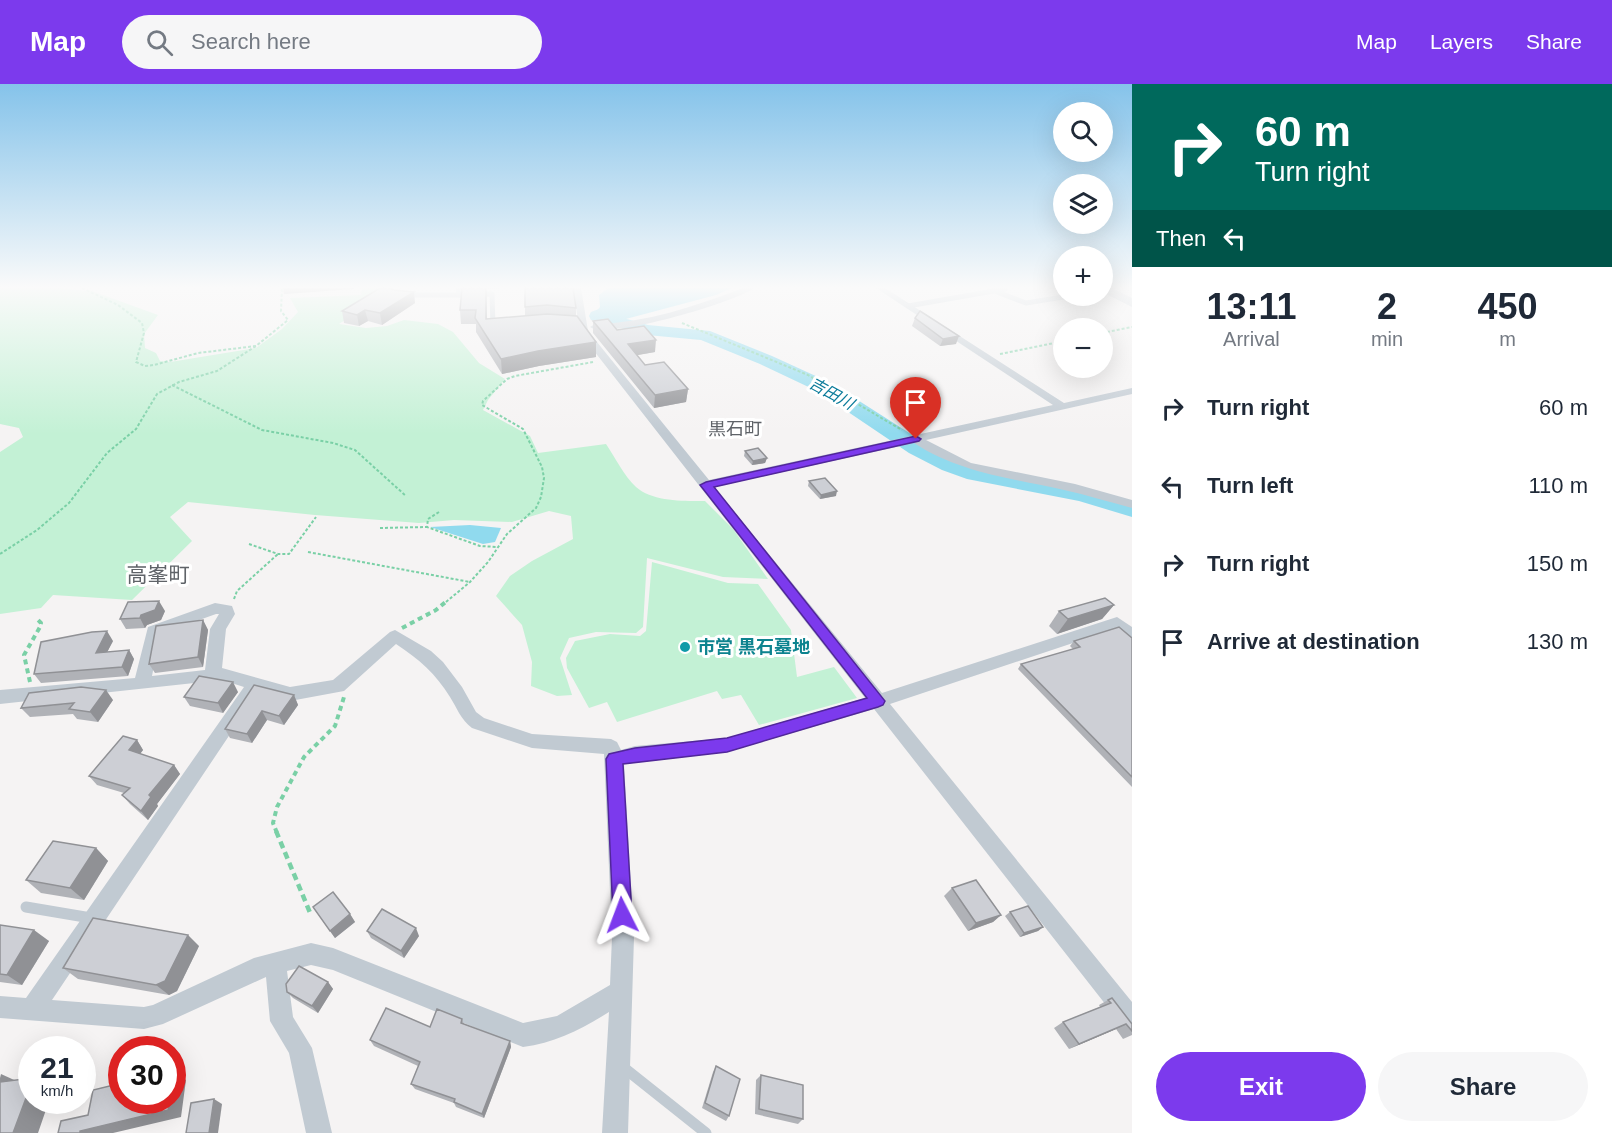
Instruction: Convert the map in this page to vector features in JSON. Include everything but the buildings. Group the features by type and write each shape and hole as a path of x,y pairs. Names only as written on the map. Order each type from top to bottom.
{"street":[{"path":"588,337 1132,1020"},
{"path":"955,337 1062,406"},
{"path":"706,485 1132,391"},
{"path":"916,439 948,458 985,472 1054,483 1132,504"},
{"path":"142,683 153,631 215,608 227,610 227,614 218,629 213,675"},
{"path":"615,759 635,754 727,745 878,701 1117,622 1132,635"},
{"path":"0,697 222,674 290,694 338,686 395,636 425,655 437,666 456,692 470,717 478,723 532,741 611,747 615,759 623,937 615,1133"},
{"path":"31,1010 96,919 255,684"},
{"path":"0,1007 144,1018 155,1016 232,978 275,963 311,954 333,959 523,1035 534,1035 576,1019 621,991"},
{"path":"275,963 282,1021 300,1048 319,1133"}],"lane":[{"path":"26,907 96,919"},
{"path":"619,1064 706,1133"}],"path":[{"path":"142,337 136,359 139,365 162,364 198,353 256,346"},
{"path":"0,554 37,530 69,503 107,453 136,429 157,394 172,385 217,371 267,337"},
{"path":"717,337 808,375 856,400 916,439"},
{"path":"986,357 1053,343"},
{"path":"395,636 405,625 436,610 470,582 488,562 507,534 536,508 541,497 544,478 542,467 523,429 482,405 483,401 507,379 515,376 606,359"},
{"path":"172,385 262,430 333,442 355,450 396,484 406,496"},
{"path":"428,527 428,519 439,512"},
{"path":"249,544 278,554 289,554 316,517"},
{"path":"380,528 428,527 480,546 497,547"},
{"path":"308,552 470,582"},
{"path":"227,614 237,591 278,554"},
{"path":"27,693 30,684 24,655 40,627 41,623 38,621"},
{"path":"311,915 273,823 277,807 304,757 335,726 345,690 344,681"}],"green space":[{"path":"0,337 144,337 145,348 156,353 160,361 170,362 256,348 271,337 457,337 479,363 505,379 483,410 530,436 538,453 606,444 628,477 643,492 669,500 705,501 733,529 768,579 723,577 647,558 643,627 636,633 596,632 569,638 560,658 572,695 557,696 531,686 532,662 522,625 496,596 510,576 573,539 571,516 549,511 512,522 454,520 419,523 188,502 170,517 192,541 132,600 53,595 41,608 0,614 0,452 23,437 19,428 0,424"},
{"path":"652,562 728,583 758,584 791,630 797,677 834,667 857,698 759,725 741,695 722,699 717,691 617,722 607,702 589,708 567,668 566,658 575,641 610,634 640,636 646,631"}],"water":[{"path":"470,525 501,528 495,542 483,544 430,527"}],"waterway":[{"name":"吉田川","path":"709,337 824,387 917,448 950,465 975,474 1083,495 1132,510"}],"place":[{"name":"市営 黒石墓地","path":"685,647"}],"district":[{"name":"黒石町","path":"735,429"},
{"name":"高峯町","path":"158,575"}],"route":[{"path":"622,915 615,759 635,754 727,745 878,701 706,485 916,439"}]}
